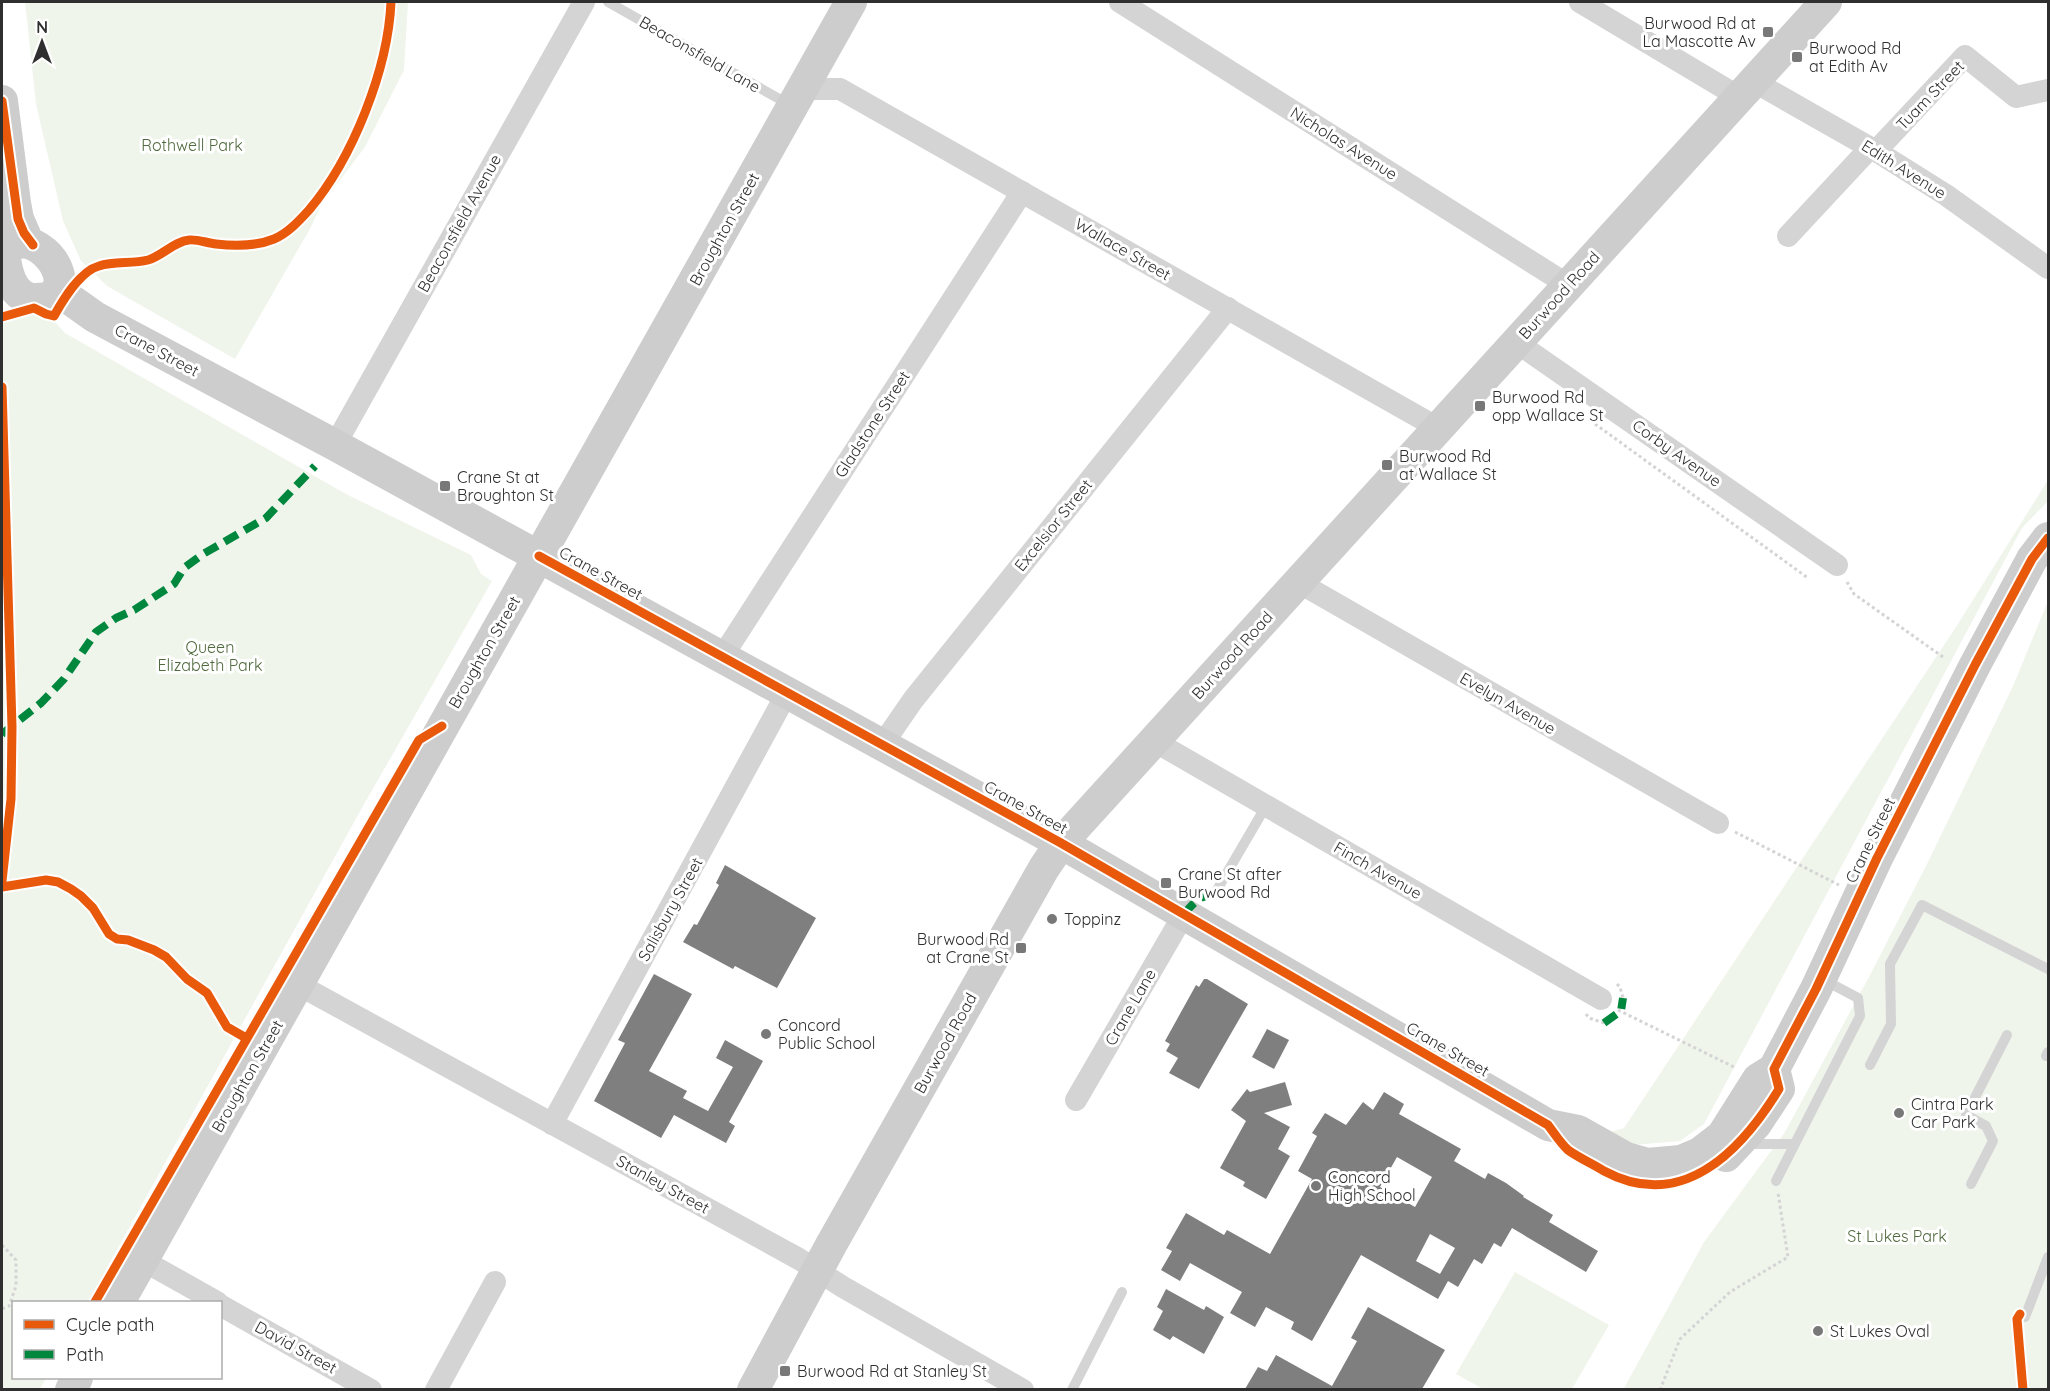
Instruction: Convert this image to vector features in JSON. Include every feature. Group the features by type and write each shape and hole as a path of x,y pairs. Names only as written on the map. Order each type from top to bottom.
{"main road":[{"name":"Burwood Road","path":"753,1389 817,1270 1044,868 1061,843 1826,2"},
{"name":"Broughton Street","path":"120,1301 798,98 843,4"},
{"path":"2,101 16,211 24,233 33,245"},
{"path":"2,212 5,277 21,295 34,299 47,298 57,290 58,282 54,263 44,251 33,245 20,243 6,252 5,277"},
{"name":"Crane Street","path":"57,290 95,317 335,444 1061,843 1548,1125 1578,1131 1626,1158 1647,1164 1681,1161 1700,1153 1722,1136 1766,1074 1821,978 1975,665 2032,559 2049,538"},
{"name":"Crane Street","path":"1548,1125 1567,1150 1623,1181 1667,1184 1707,1170 1738,1144 1761,1118 1779,1089 1766,1074"}],"street":[{"name":"Beaconsfield Avenue","path":"335,444 584,2"},
{"name":"Nicholas Avenue","path":"1120,2 1568,285"},
{"name":"Edith Avenue","path":"1580,2 1746,89 1873,150 1946,195 2049,268"},
{"name":"Tuam Street","path":"1788,236 1965,56 2016,97 2049,90"},
{"name":"Wallace Street","path":"798,98 840,89 1438,428"},
{"name":"Gladstone Street","path":"722,657 1022,192"},
{"name":"Excelsior Street","path":"882,745 913,700 1227,308"},
{"name":"Corby Avenue","path":"1516,342 1837,565"},
{"name":"Evelyn Avenue","path":"1298,582 1718,823"},
{"name":"Salisbury Street","path":"552,1124 787,693"},
{"name":"Finch Avenue","path":"1154,741 1601,999"},
{"name":"Crane Lane","path":"1076,1100 1184,914"},
{"name":"Stanley Street","path":"299,985 799,1258 1023,1389"},
{"name":"David Street","path":"142,1260 214,1301"},
{"path":"436,1389 495,1282"},
{"name":"David Street","path":"222,1306 371,1389"}],"lane":[{"name":"Beaconsfield Lane","path":"608,2 798,98"},
{"path":"1214,896 1266,806"},
{"path":"1870,1065 1891,1024 1890,964 1922,905 2049,969"},
{"path":"1776,1181 1860,1016 1858,998 1821,978"},
{"path":"1971,1184 1993,1142 1986,1126 1966,1115 2007,1035"},
{"path":"1738,1144 1794,1144"},
{"path":"2025,1317 2049,1257"},
{"path":"1072,1389 1122,1292"}],"path":[{"path":"1588,418 1808,578"},
{"path":"1837,565 1854,594 1943,657"},
{"path":"1718,823 1860,896"},
{"path":"1601,999 1621,1011 1766,1074"},
{"path":"1660,1389 1680,1339 1730,1292 1788,1257 1776,1181"},
{"path":"2,1245 16,1260 16,1286 9,1306 2,1309"}],"green space":[{"name":"Rothwell Park","path":"25,2 408,2 404,70 365,147 321,205 311,227 235,359 107,286 81,261 63,221 36,104"},
{"name":"Queen Elizabeth Park","path":"44,310 65,333 346,494 471,555 481,574 492,581 363,806 89,1301 12,1301 12,1379 45,1379 40,1389 2,1390 2,311"},
{"path":"2048,480 2048,501 2022,528 1704,1124 1680,1141 1633,1145 1610,1132 1624,1128 1956,627"},
{"name":"St Lukes Park","path":"2048,601 2048,1389 1623,1390 1704,1242 1785,1132 1870,975 1928,862 2013,686"},
{"path":"1515,1272 1609,1325 1572,1389 1483,1389 1456,1374"}],"building":[{"path":"725,865 816,918 777,988 735,966 733,969 683,942 694,924 697,925 719,885 716,883"},
{"path":"654,974 692,994 649,1071 687,1091 683,1098 708,1111 733,1067 716,1058 725,1040 763,1061 729,1122 735,1126 726,1143 674,1115 661,1138 594,1101 625,1043 618,1040"},
{"path":"1204,979 1248,1004 1199,1089 1169,1073 1178,1058 1166,1051 1170,1044 1165,1041 1196,985 1199,987"},
{"path":"1267,1029 1289,1040 1274,1069 1252,1057"},
{"path":"1285,1082 1292,1105 1264,1113 1290,1127 1278,1149 1290,1156 1266,1199 1243,1186 1245,1182 1220,1168 1246,1121 1231,1110 1247,1089 1250,1092"},
{"path":"1384,1092 1404,1104 1399,1114 1461,1149 1454,1161 1485,1179 1488,1173 1553,1215 1549,1222 1598,1251 1586,1272 1512,1228 1501,1247 1494,1243 1482,1264 1474,1259 1458,1287 1448,1281 1438,1299 1361,1255 1312,1341 1291,1329 1294,1322 1266,1307 1255,1327 1230,1313 1242,1292 1190,1263 1180,1281 1161,1270 1172,1251 1166,1248 1186,1213 1224,1235 1227,1230 1270,1254 1312,1179 1298,1171 1317,1136 1312,1133 1325,1113 1346,1125 1363,1102 1373,1110","holes":["1397,1157 1432,1177 1415,1207 1380,1187","1430,1234 1455,1248 1440,1274 1416,1261"]},
{"path":"1166,1289 1204,1310 1206,1306 1224,1317 1204,1354 1173,1336 1170,1340 1153,1330 1163,1311 1157,1307"},
{"path":"1368,1307 1445,1350 1422,1389 1245,1389 1258,1367 1267,1371 1276,1355 1332,1386 1357,1341 1351,1338"}],"marked path":[{"path":"2,734 41,703 64,679 96,632 174,584 184,568 203,554 266,518 315,466"},
{"path":"1184,914 1200,898 1214,895"},
{"path":"1604,1023 1621,1011 1623,998"}],"cycle path":[{"path":"2,317 34,308 54,316 67,294 79,280 99,266 148,260 189,240 230,245 253,244 274,239 289,230 309,210 325,189 353,139 375,84 383,55 391,2"},
{"path":"2,101 18,219 33,245"},
{"path":"2,387 12,727 11,799 2,881"},
{"path":"539,556 1061,843 1548,1125 1565,1148 1604,1171 1632,1182 1659,1185 1684,1180 1706,1169 1727,1153 1747,1134 1779,1089 1774,1069 1816,989 1877,858 1975,665 2032,559 2048,538"},
{"path":"96,1301 419,740 442,726"},
{"path":"2,887 46,880 58,882 71,889 93,908 109,934 117,939 128,940 154,950 166,957 187,979 207,993 227,1027 246,1038"},
{"path":"2020,1314 2017,1319 2023,1390"}],"place":[{"name":"Burwood Rd at La Mascotte Av","path":"1768,32"},
{"name":"Burwood Rd at Edith Av","path":"1797,57"},
{"name":"Burwood Rd opp Wallace St","path":"1480,406"},
{"name":"Burwood Rd at Wallace St","path":"1387,465"},
{"name":"Crane St at Broughton St","path":"445,486"},
{"name":"Crane St after Burwood Rd","path":"1166,883"},
{"name":"Toppinz","path":"1052,919"},
{"name":"Burwood Rd at Crane St","path":"1021,948"},
{"name":"Concord Public School","path":"766,1034"},
{"name":"Cintra Park Car Park","path":"1899,1113"},
{"name":"Concord High School","path":"1316,1186"},
{"name":"St Lukes Oval","path":"1818,1331"},
{"name":"Burwood Rd at Stanley St","path":"785,1371"}]}
